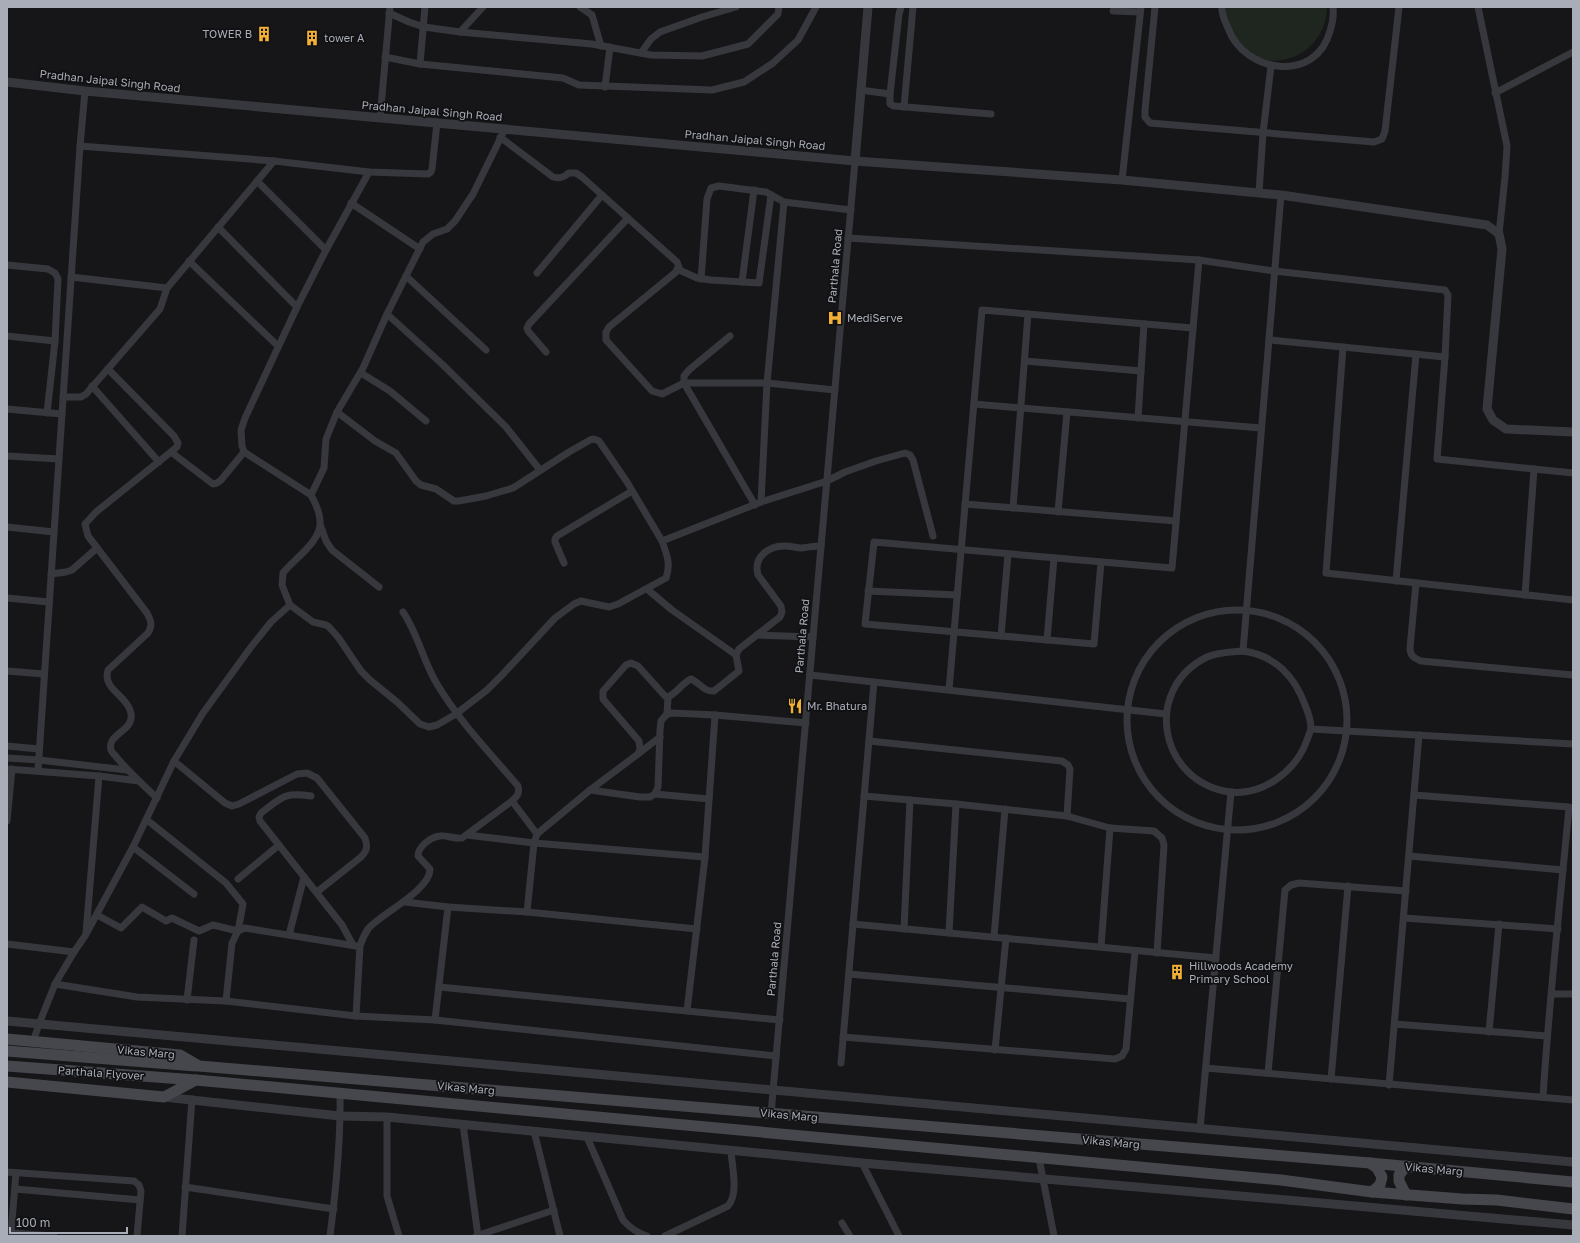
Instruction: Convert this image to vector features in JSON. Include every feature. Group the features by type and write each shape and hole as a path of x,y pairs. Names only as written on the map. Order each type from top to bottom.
{"main road":[{"name":"Vikas Marg","path":"7,1039 180,1055 199,1066 1406,1166 1573,1182"},
{"name":"Parthala Flyover","path":"7,1051 199,1066"},
{"name":"Parthala Flyover","path":"7,1066 196,1080"},
{"name":"Vikas Marg","path":"196,1080 1281,1180 1372,1192 1462,1199 1497,1200 1573,1209"},
{"path":"7,1082 164,1097 196,1080"},
{"path":"1370,1163 1377,1168 1382,1177 1380,1185 1372,1192"},
{"path":"1406,1166 1398,1175 1398,1182 1406,1195"}],"street":[{"path":"420,64 425,7"},
{"path":"460,32 483,7"},
{"path":"580,7 592,15 601,46"},
{"path":"641,53 651,39 660,32 736,7"},
{"path":"380,118 389,10 409,22 424,27 610,47 651,55 702,56 748,44 778,14 779,7"},
{"path":"385,57 420,64 563,78 579,85 605,87 640,86 712,90 744,82 773,63 798,40 816,7"},
{"path":"855,161 868,7"},
{"path":"901,7 890,104 904,107 991,114"},
{"path":"904,107 913,7"},
{"path":"1155,7 1145,110 1146,117 1150,123 1374,142 1382,139 1385,131 1399,7"},
{"path":"1222,7 1229,30 1238,46 1251,56 1271,66 1290,66 1307,62 1320,52 1328,38 1334,17 1333,7"},
{"path":"1478,7 1507,146 1499,234 1502,249 1488,409 1493,420 1506,429 1573,432"},
{"path":"1113,11 1140,10 1122,180"},
{"path":"605,87 610,47"},
{"path":"1495,93 1573,52"},
{"path":"1260,193 1263,133 1271,66"},
{"name":"Pradhan Jaipal Singh Road","path":"7,82 85,91 437,123 502,133 855,161 1122,180 1281,195 1487,225 1499,234"},
{"path":"860,90 890,94"},
{"path":"38,771 85,91"},
{"path":"80,146 274,161 369,172 428,174 432,168 437,123"},
{"path":"311,495 324,468 326,439 337,412 361,373 387,314 423,242 433,234 447,229 455,221 473,194 502,133 553,177 559,178 564,177 569,173 576,173 678,262 679,266 670,278 609,327 605,336 606,340 652,391 662,394 684,383 766,383 835,390"},
{"path":"63,398 81,397 108,369 160,309 167,288 274,161"},
{"name":"Parthala Road","path":"771,1114 855,161"},
{"path":"369,172 326,250 278,346 242,424 242,446 244,452 311,495 318,510 320,526 326,541 332,550 379,588"},
{"path":"257,181 326,250"},
{"path":"701,279 708,192 711,188 719,186 754,190 766,192 784,202 851,210"},
{"path":"742,282 754,190"},
{"path":"536,273 602,195"},
{"path":"677,269 701,279 759,283 771,195"},
{"path":"1243,651 1281,195"},
{"path":"758,504 766,383 784,202"},
{"path":"351,204 420,249"},
{"path":"546,352 528,331 527,328 529,324 628,218"},
{"path":"218,227 297,307"},
{"path":"848,238 1199,260 1274,271 1445,290 1448,295 1438,459 1573,472"},
{"path":"1102,562 1094,644 865,624 874,542 1172,568 1199,260"},
{"path":"189,261 278,346"},
{"path":"7,264 48,268 55,273 58,279 55,341 47,413"},
{"path":"406,276 486,350"},
{"path":"71,277 167,288"},
{"path":"949,690 982,310 1193,328"},
{"path":"387,314 442,364 500,422 540,470"},
{"path":"1013,508 1028,314"},
{"path":"1138,418 1144,324"},
{"path":"7,336 55,341"},
{"path":"730,336 689,370 684,376 684,383 758,504"},
{"path":"1269,340 1445,357"},
{"path":"1344,347 1326,573 1573,600"},
{"path":"1396,581 1416,354"},
{"path":"1025,361 1141,371"},
{"path":"108,369 174,436 178,443 177,447 85,524 85,530 88,536 151,621 152,627 148,633 108,670 106,676 108,682 130,708 132,716 131,723 112,739 110,746 111,751 127,770 157,798"},
{"path":"361,373 390,391 426,422"},
{"path":"92,386 159,462"},
{"path":"974,404 1261,428"},
{"path":"7,409 62,414"},
{"path":"320,526 317,537 282,573 282,585 290,605 313,622 329,627 338,637 361,671 420,724 429,727 437,725 456,714 502,675 555,618 574,604 581,601 609,606 618,604 666,578 669,570 669,561 662,542 632,491 599,441 594,439 569,452 513,488 499,493 454,501 436,489 421,485 416,481 396,453 375,441 337,412"},
{"path":"1058,512 1067,412"},
{"path":"171,452 213,484 217,484 244,452"},
{"path":"662,542 758,504 827,481 845,472 905,453 910,455 913,460 934,536"},
{"path":"7,456 59,459"},
{"path":"1525,595 1534,469"},
{"path":"564,563 555,542 557,536 632,491"},
{"path":"965,504 1176,521"},
{"path":"7,527 54,532"},
{"path":"668,697 673,695 691,679 696,681 705,690 710,692 714,691 739,671 736,655 739,649 780,617 782,612 781,606 758,575 756,569 758,560 764,552 784,546 802,548 821,546"},
{"path":"51,574 72,570 97,548"},
{"path":"1002,636 1008,554"},
{"path":"1047,640 1054,558"},
{"path":"1416,583 1410,648 1410,654 1414,658 1421,661 1573,675"},
{"path":"647,589 672,610 736,655"},
{"path":"868,591 957,595"},
{"path":"7,598 49,602"},
{"path":"33,1042 55,984 97,915 147,820 174,761 203,713 251,647 272,622 290,605"},
{"path":"1222,610 1246,610 1268,615 1296,626 1324,651 1343,685 1349,731 1341,760 1322,792 1295,815 1263,828 1228,830 1194,822 1164,803 1146,782 1142,777 1129,745 1126,710 1134,676 1155,644 1185,621 1222,610"},
{"path":"356,1016 357,946 369,928 404,902 429,876 430,869 420,860 418,851 432,838 440,836 456,839 467,835 512,801 518,796 520,791 518,786 456,714 430,671 412,627 403,612"},
{"path":"757,635 813,637"},
{"path":"1243,651 1271,660 1289,674 1301,692 1309,714 1311,729 1305,747 1286,773 1273,782 1255,790 1231,792 1214,788 1194,778 1181,765 1170,747 1166,730 1166,714 1171,694 1182,676 1195,665 1208,657 1227,652 1243,651"},
{"path":"638,754 640,749 639,741 603,699 603,691 626,665 631,663 638,666 665,696 668,697"},
{"path":"7,671 44,674"},
{"path":"810,675 1166,714"},
{"path":"841,1063 874,682"},
{"path":"655,794 658,787 661,721 667,714 668,697"},
{"path":"667,714 715,715 806,723"},
{"path":"687,1012 705,857 715,715"},
{"path":"1311,729 1573,744"},
{"path":"1389,1085 1419,735"},
{"path":"528,912 534,843 537,834 590,790 660,737"},
{"path":"869,741 1062,762 1068,765 1070,769 1066,816"},
{"path":"7,746 39,749"},
{"path":"7,758 127,770"},
{"path":"174,761 225,803 232,806 239,804 297,774 307,773 317,778 365,838 367,846 366,852 361,857 317,892"},
{"path":"7,821 10,769 99,776 139,782"},
{"path":"85,936 99,776"},
{"path":"590,790 640,797 650,797 655,794 709,799"},
{"path":"1200,1129 1231,792"},
{"path":"311,796 295,794 283,796 261,813 259,817 260,821 317,892 357,946"},
{"path":"1414,795 1569,807 1547,1036 1543,1098"},
{"path":"864,796 1066,816 1110,828 1154,831 1162,838 1164,845 1157,953"},
{"path":"904,928 910,800"},
{"path":"512,801 537,834"},
{"path":"949,933 956,804"},
{"path":"994,937 1004,809"},
{"path":"147,820 226,883 243,904 238,931 232,943 226,1001"},
{"path":"1102,947 1110,828"},
{"path":"467,835 534,843 705,857"},
{"path":"238,879 279,845"},
{"path":"133,847 194,894"},
{"path":"1409,856 1563,870"},
{"path":"289,935 304,877"},
{"path":"1268,1073 1286,890 1291,885 1299,883 1406,892"},
{"path":"1331,1079 1348,886"},
{"path":"404,902 448,907 528,912 697,929"},
{"path":"97,915 121,928 142,907 166,921 172,918 199,931 213,925 238,931 244,928 357,946"},
{"path":"435,1020 448,907"},
{"path":"1404,918 1558,929"},
{"path":"853,924 1216,958"},
{"path":"1489,1032 1499,924"},
{"path":"995,1050 1006,938"},
{"path":"187,1000 194,940"},
{"path":"7,944 74,952"},
{"path":"843,1037 1115,1059 1122,1056 1126,1049 1135,951"},
{"path":"849,974 1130,999"},
{"path":"55,984 137,997 226,1001 356,1016 435,1020 776,1056"},
{"path":"439,987 780,1020"},
{"path":"1552,994 1573,994"},
{"path":"7,1021 1573,1162"},
{"path":"1395,1024 1547,1036"},
{"path":"1206,1068 1573,1100"},
{"path":"330,1236 334,1209 340,1093"},
{"path":"164,1097 340,1116 387,1117 862,1163 1573,1225"},
{"path":"182,1236 192,1099"},
{"path":"387,1117 387,1196 398,1236"},
{"path":"463,1124 477,1236 554,1210"},
{"path":"534,1131 560,1236"},
{"path":"587,1137 622,1220 628,1227 637,1233 647,1236"},
{"path":"665,1236 728,1206 733,1201 734,1193 731,1151"},
{"path":"1039,1158 1054,1236"},
{"path":"862,1163 899,1236"},
{"path":"7,1172 134,1181 139,1185 141,1191 138,1236"},
{"path":"16,1172 9,1233 54,1236"},
{"path":"185,1187 334,1209"},
{"path":"15,1189 140,1200"},
{"path":"842,1223 850,1236"}],"shaded area":[{"path":"1225,7 1327,7 1325,23 1318,37 1308,48 1296,56 1282,60 1268,60 1254,56 1240,46 1227,19"}],"place":[{"name":"TOWER B","path":"264,34"},
{"name":"tower A","path":"312,38"},
{"name":"MediServe","path":"835,318"},
{"name":"Mr. Bhatura","path":"795,706"},
{"name":"Hillwoods Academy Primary School","path":"1177,972"}]}
